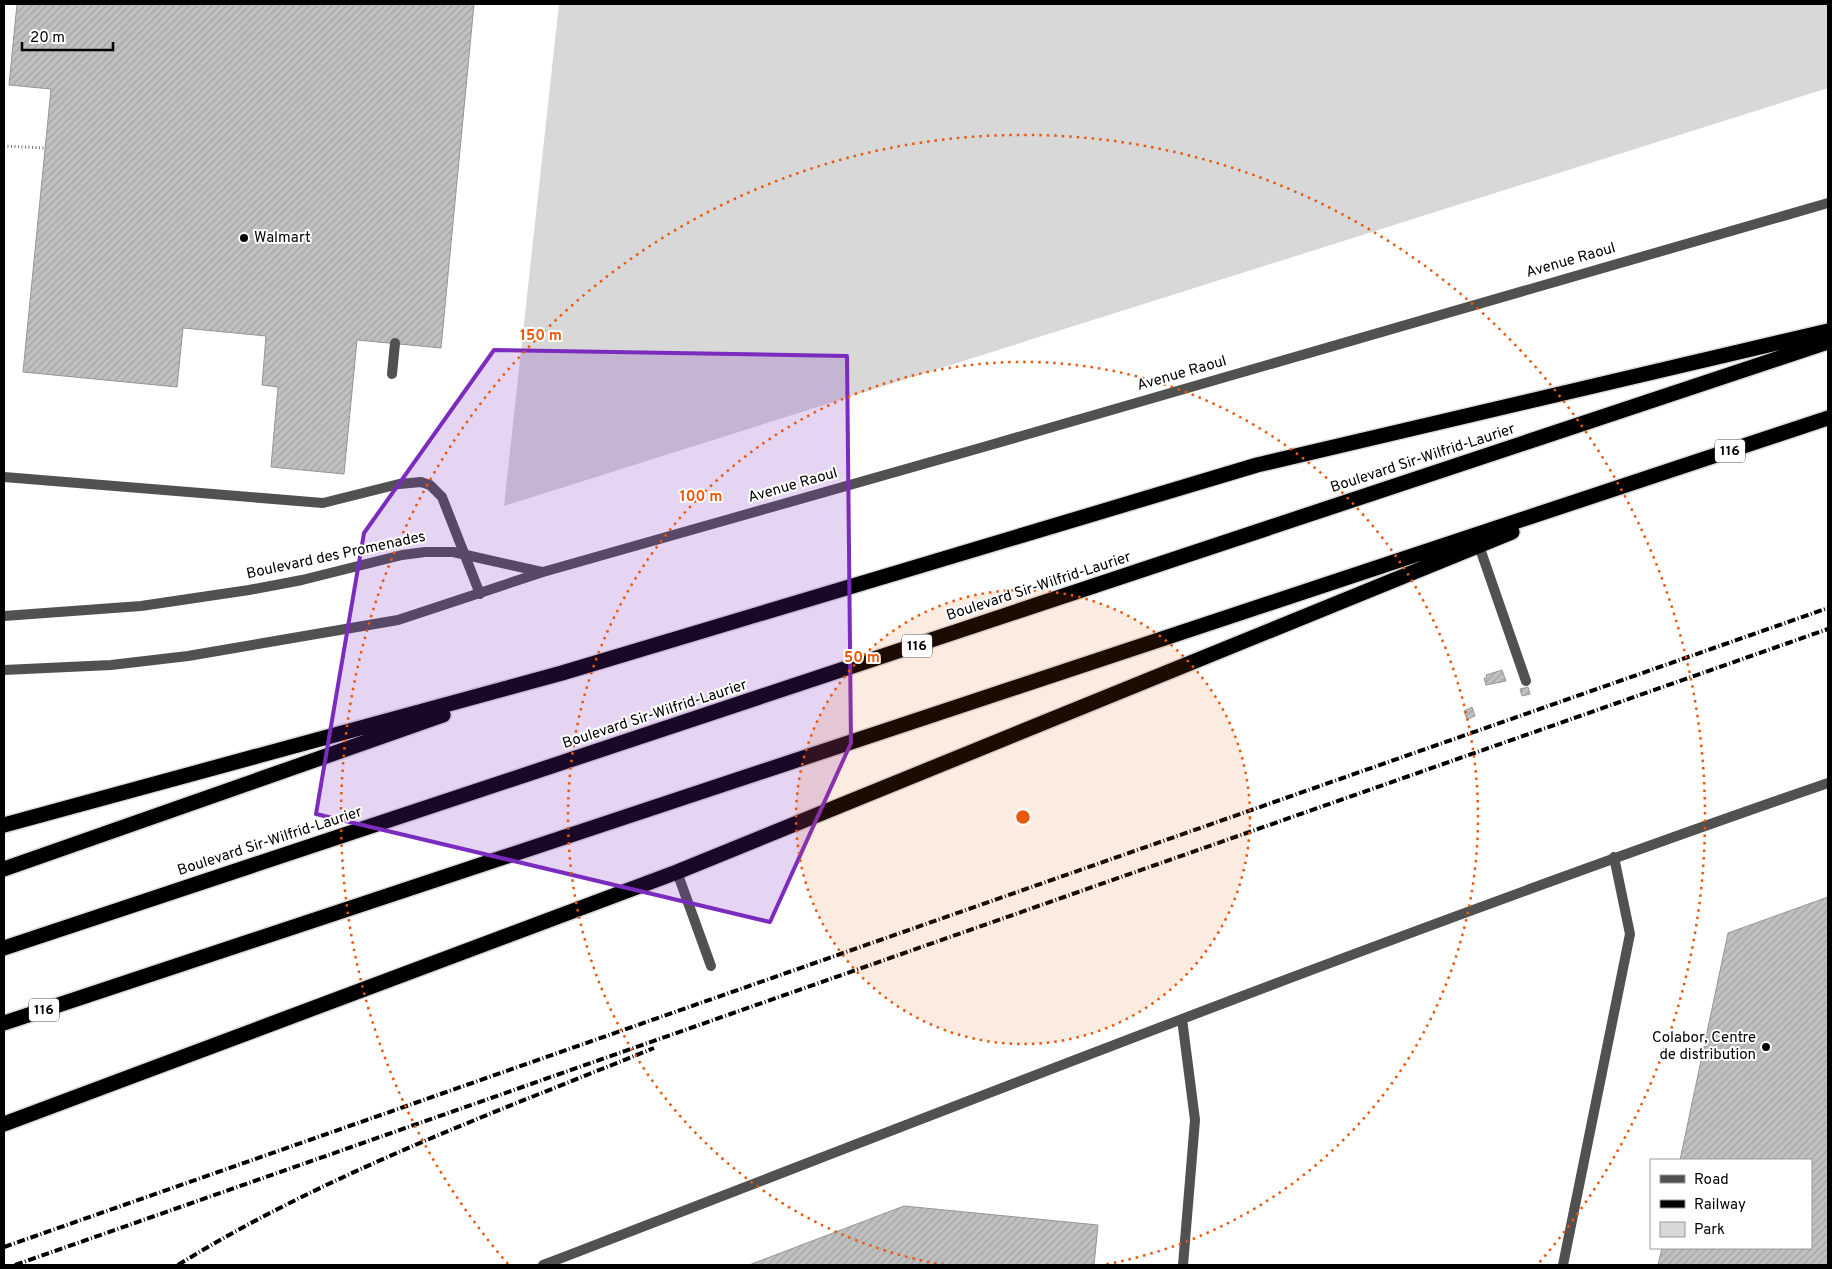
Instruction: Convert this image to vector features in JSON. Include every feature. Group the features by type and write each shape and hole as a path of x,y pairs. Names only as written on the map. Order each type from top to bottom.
{"highway":[{"path":"4,825 562,673 1258,464 1828,332"},
{"name":"Boulevard Sir-Wilfrid-Laurier","path":"4,948 1828,342"},
{"name":"116","path":"4,1024 1477,540 1631,483 1828,418"},
{"path":"4,1124 677,872 1477,540"},
{"path":"4,868 562,673"}],"street":[{"name":"Avenue Raoul","path":"543,572 978,449 1828,203"},
{"path":"392,374 395,344"},
{"path":"4,477 323,502 399,484 421,482 430,485 442,497 480,594"},
{"path":"1477,540 1526,681"},
{"name":"Boulevard des Promenades","path":"4,616 140,606 214,596 302,580 402,555 440,550 543,572"},
{"path":"4,670 111,665 188,656 398,620 543,572"},
{"path":"543,1265 1182,1019 1614,857 1828,783"},
{"path":"1562,1265 1630,934 1614,857"},
{"path":"677,872 711,966"},
{"path":"1182,1019 1195,1120 1183,1265"}],"path":[{"path":"4,146 45,148"}],"highlighted area":[{"path":"494,350 847,356 851,743 770,922 316,814 364,533"}],"green space":[{"path":"559,4 1828,4 1828,88 504,506"}],"building":[{"name":"Walmart","path":"17,4 474,4 441,348 357,340 344,474 271,467 278,387 262,385 266,336 183,328 177,387 23,372 51,89 9,85"},
{"path":"1502,670 1506,681 1486,685 1484,678 1487,678 1486,675"},
{"path":"1528,687 1530,694 1522,696 1520,689"},
{"path":"1472,707 1475,716 1467,719 1464,711"},
{"name":"Colabor, Centre de distribution","path":"1828,897 1828,1265 1658,1265 1662,1249 1812,1249 1812,1159 1680,1159 1728,933"},
{"path":"904,1206 1098,1225 1094,1265 749,1265"}],"railway":[{"path":"4,1247 1828,608"},
{"path":"15,1265 1828,629"},
{"path":"178,1265 234,1232 351,1173 472,1121 654,1048"}],"place":[{"name":"Walmart","path":"244,238"},
{"name":"Colabor, Centre de distribution","path":"1766,1047"}]}
